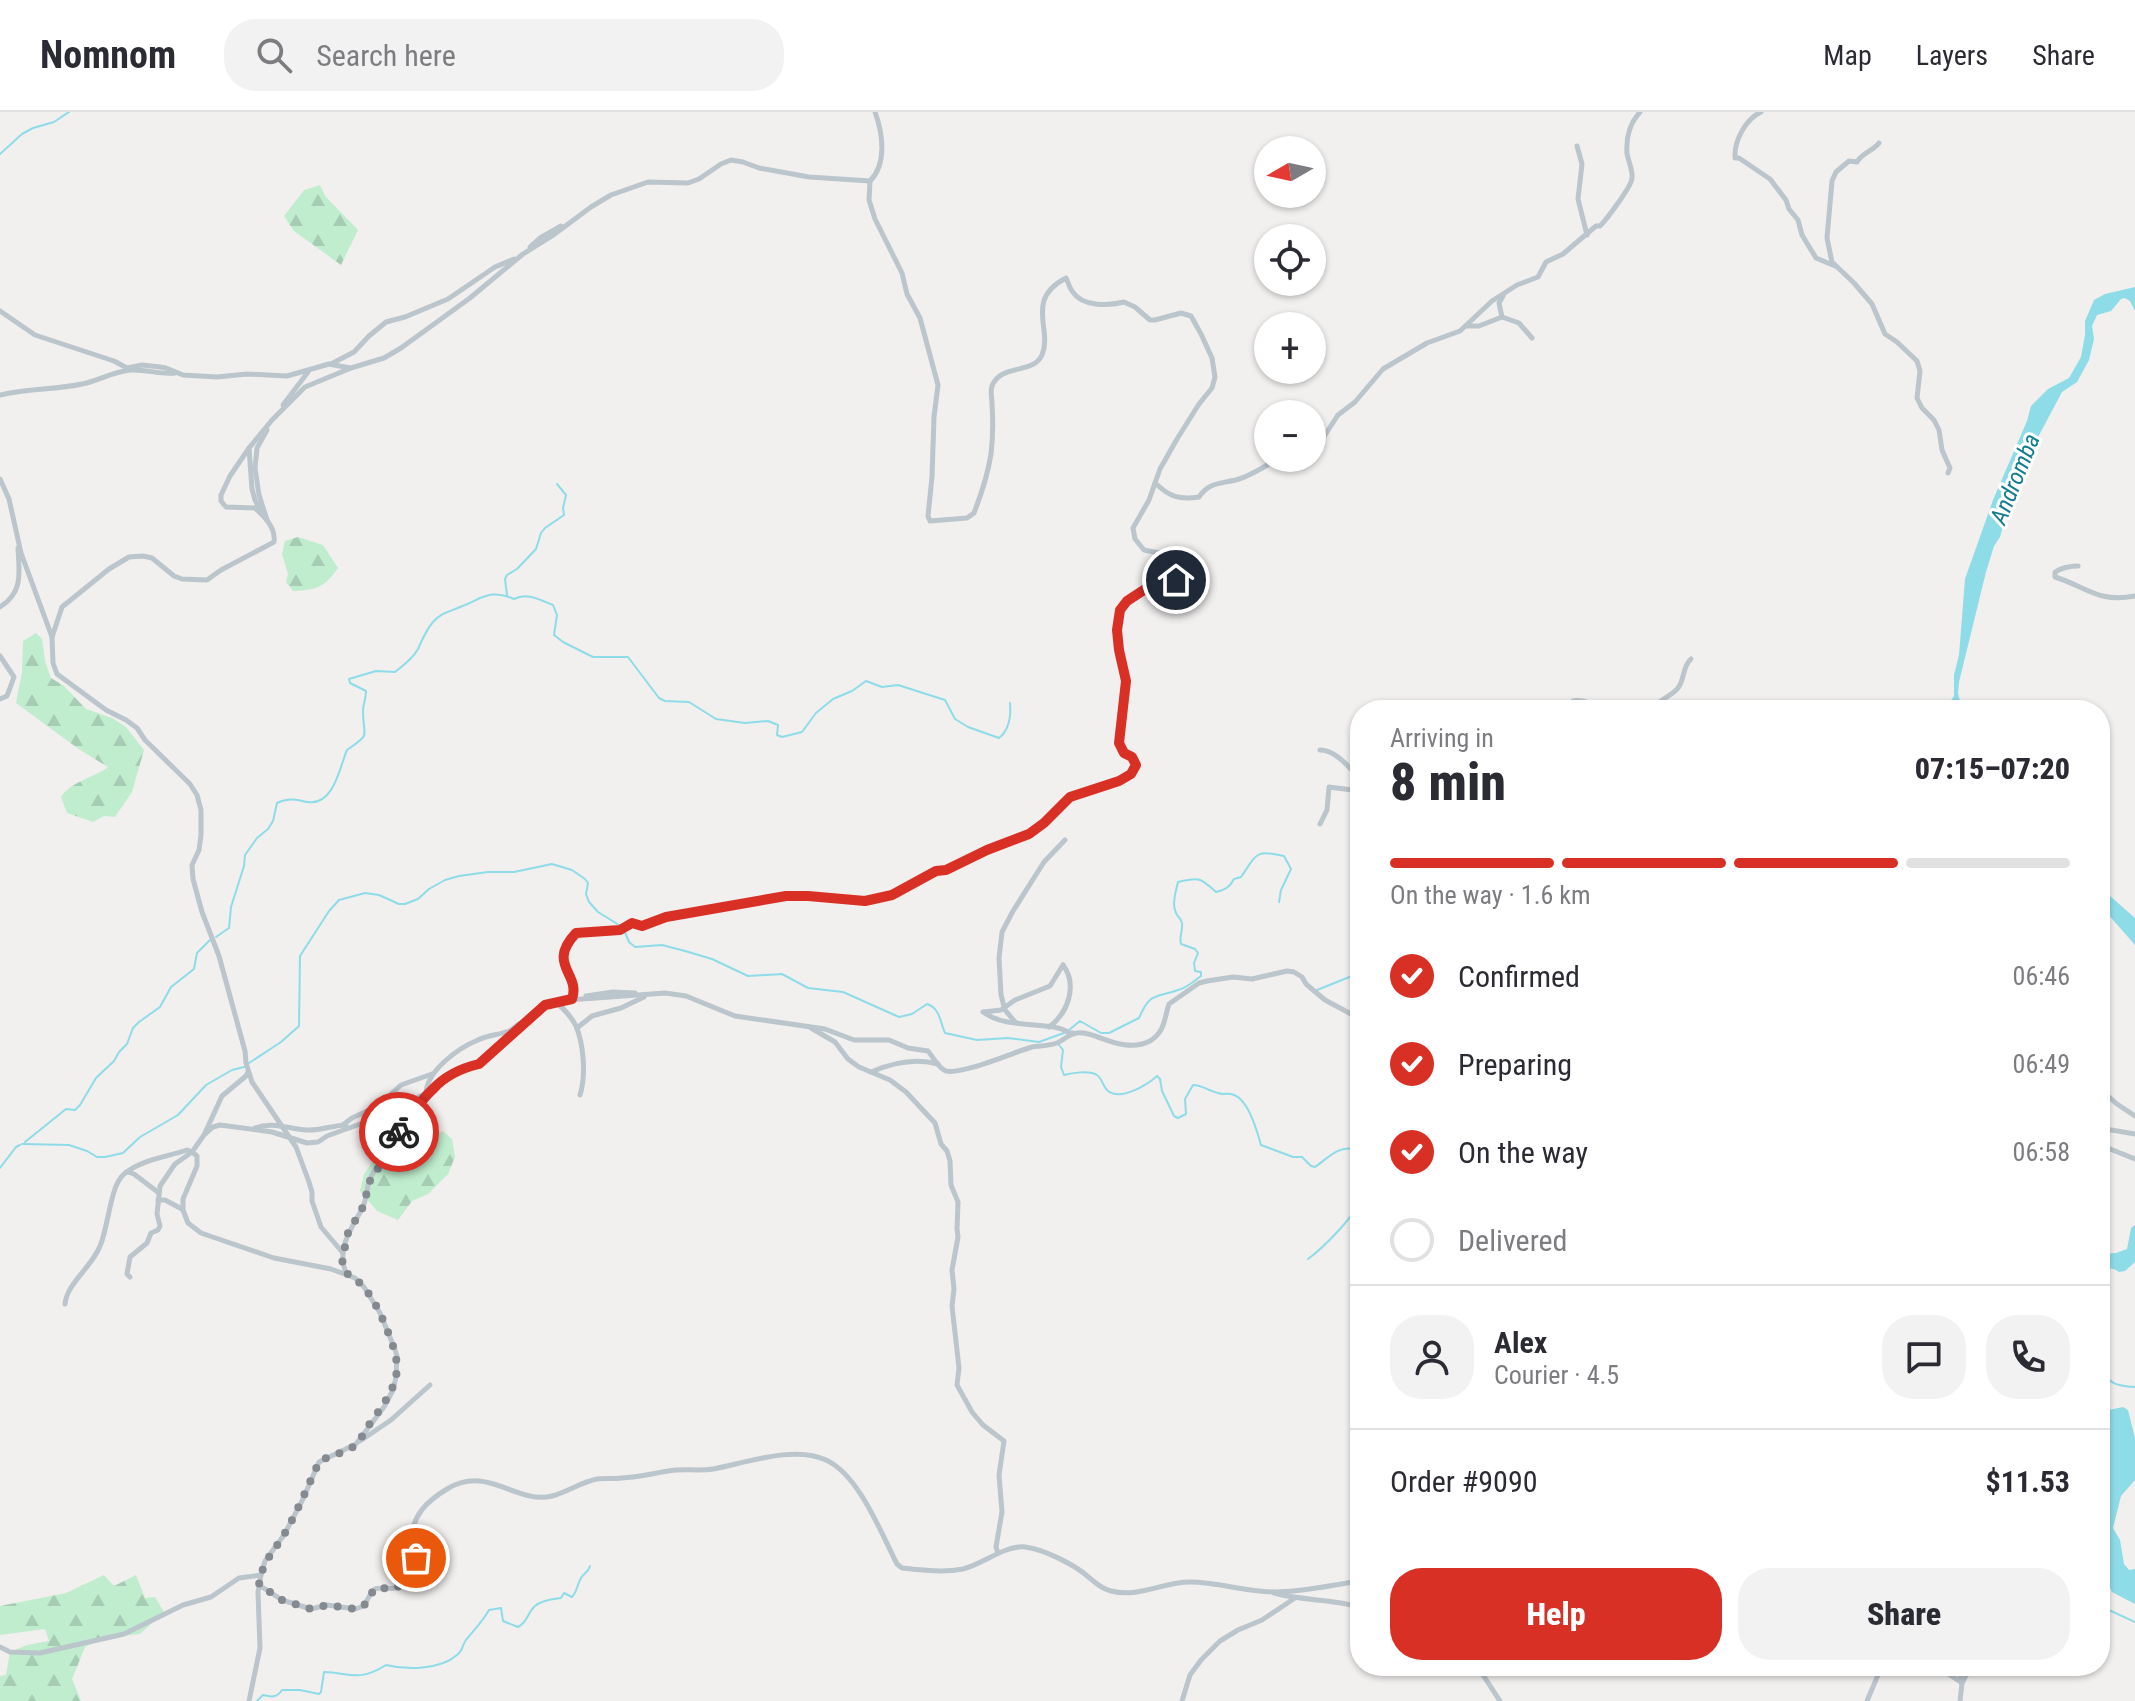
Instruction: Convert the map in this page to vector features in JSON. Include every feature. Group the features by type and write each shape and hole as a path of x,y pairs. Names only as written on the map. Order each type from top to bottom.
{"street":[{"path":"265,518 252,506 226,507 221,495 249,448 305,387 384,358 401,348 470,298 520,256 611,195 648,182 688,183 731,160 809,177 870,181 880,165 882,141 875,112"},
{"path":"1326,433 1338,415 1355,402 1383,369 1427,343 1460,331 1492,301 1517,285 1538,277 1546,262 1563,254 1606,220 1630,186 1632,178 1627,133 1640,112"},
{"path":"1761,112 1751,116 1745,126 1735,157 1770,179 1798,220 1802,235 1816,258 1836,267"},
{"path":"1879,143 1860,156 1857,162 1849,161 1842,166 1832,181 1827,238 1832,262 1872,304 1885,334 1917,361 1920,371 1917,398 1939,430 1942,450 1950,468 1948,473"},
{"path":"1577,146 1582,164 1578,199 1587,235"},
{"path":"570,999 574,988 563,961 569,941 576,933 624,928 632,923 642,926 666,917 786,896 865,901 892,895 936,871 946,870 1029,834 1070,797 1119,781 1131,774 1136,765 1119,743 1126,681 1117,630 1120,610 1127,601 1153,584 1176,580 1181,574 1175,556 1144,550 1135,539 1133,528 1149,500 1160,469 1212,388 1214,367 1201,334 1191,316 1181,313 1150,320 1124,302 1113,305 1083,301 1072,292 1066,278 1059,282 1044,299 1044,350 1039,362 997,378 991,388 991,454 974,513 967,518 930,521 938,385 920,318 875,219 869,200 870,181"},
{"path":"0,311 26,330 52,342 127,368 142,365 183,375 217,377 247,374 287,376 329,364 354,352 386,322 433,306 461,292 495,267 520,256"},
{"path":"1502,317 1499,303 1504,293"},
{"path":"1466,326 1479,326 1502,317 1519,323 1532,338"},
{"path":"329,364 351,368"},
{"path":"0,395 19,390 86,384 100,377 130,370 176,373"},
{"path":"279,413 308,371"},
{"path":"265,518 255,468 257,448 268,426"},
{"path":"52,637 62,607 129,557 152,558 182,579 207,580 274,542 275,534 252,489 249,448"},
{"path":"1155,483 1168,495 1181,499 1199,497 1213,485 1237,480 1254,471"},
{"path":"0,479 9,499 21,553 52,637 53,663 57,674 106,710 137,728 197,795 201,810 201,835 192,865 193,879 219,956 247,1067 252,1082 291,1137 309,1182 321,1227 343,1253"},
{"path":"0,607 19,587 16,531"},
{"path":"2078,566 2059,569 2055,577 2099,596 2123,599 2135,596"},
{"path":"0,656 14,677 7,696 0,699"},
{"path":"1662,700 1678,688 1685,664 1691,659"},
{"path":"1320,750 1328,750 1350,769"},
{"path":"1320,824 1327,810 1329,787 1350,790"},
{"path":"1016,1023 1004,1008 1001,995 1002,932 1044,862 1065,840"},
{"path":"1048,1027 1060,1018 1069,997 1070,980 1063,965 1050,986 1015,1000 1004,1008 983,1012 1001,1021 1048,1027 1057,1026 1069,1033 1090,1034 1135,1046 1158,1035 1165,1023 1169,1004 1199,983 1233,977 1252,979 1287,971 1294,972 1325,1000 1350,1013"},
{"path":"204,1135 220,1125 291,1137 307,1143 318,1142 371,1120 396,1104 412,1101 466,1067 479,1064 545,1005 570,999 665,993 686,996 735,1016 825,1029 854,1040 889,1040 908,1048 928,1051 944,1070 950,1072 985,1065 1033,1047 1053,1044 1074,1032"},
{"path":"577,1028 592,1016 621,1008 646,995"},
{"path":"555,1001 568,1013 577,1028 585,1078 580,1095"},
{"path":"426,1093 425,1088 435,1072 472,1042 508,1032 518,1023 526,1022"},
{"path":"809,1027 829,1037 848,1059 890,1080 906,1092 935,1123 941,1144 947,1151 951,1185 958,1202 958,1237 952,1270 952,1306 959,1368 957,1385 972,1412 1004,1441 999,1475 1002,1512 996,1547 998,1553"},
{"path":"870,1072 888,1064 927,1061 939,1065"},
{"path":"130,1277 127,1274 130,1257 147,1243 151,1233 160,1226 157,1214 160,1186 175,1164 192,1152 204,1135 222,1096 246,1076 247,1067"},
{"path":"344,1124 378,1106 401,1085 435,1072"},
{"path":"371,1120 399,1119 408,1115 432,1089"},
{"path":"2110,1098 2135,1116"},
{"path":"346,1273 342,1264 347,1235 363,1207 371,1177 392,1152 399,1134 399,1119"},
{"path":"252,1130 266,1124 307,1131 344,1124 355,1126"},
{"path":"2110,1130 2135,1134"},
{"path":"2110,1149 2135,1159"},
{"path":"65,1304 66,1293 100,1247 120,1177 136,1166 187,1150 192,1152 197,1156 197,1166 186,1190 183,1210 188,1223 201,1233 274,1258 346,1273 355,1278 380,1313 397,1356 396,1377 384,1407 356,1444"},
{"path":"2122,1154 2135,1153"},
{"path":"128,1172 159,1193"},
{"path":"158,1200 165,1200 183,1210"},
{"path":"249,1701 260,1648 259,1585 265,1561 284,1535 319,1462 356,1444 391,1420 430,1385"},
{"path":"259,1585 282,1600 311,1609 327,1605 355,1609 364,1606 372,1591 379,1587 395,1588 414,1568 416,1558 412,1531 426,1503 465,1481 484,1481 531,1497 551,1497 602,1478 713,1469 789,1454 816,1456 841,1469 868,1507 897,1564 902,1568 936,1571 964,1569 1019,1547 1036,1549 1061,1560 1113,1592 1131,1594 1191,1582 1350,1605"},
{"path":"0,1647 10,1652 40,1653 124,1634 183,1605 211,1597 239,1578 261,1575"},
{"path":"1267,1591 1350,1582"},
{"path":"1182,1701 1190,1675 1220,1641 1262,1620 1295,1598"},
{"path":"1484,1676 1500,1701"},
{"path":"1867,1701 1878,1676"},
{"path":"1952,1676 1962,1683"},
{"path":"1960,1676 1960,1701"},
{"path":"1962,1683 1966,1676"}],"green space":[{"path":"320,185 325,196 358,230 341,265 294,231 284,216 304,190"},
{"path":"298,537 323,545 338,568 319,587 293,591 286,582 288,574 282,554 285,541"},
{"path":"36,633 42,639 51,678 64,686 86,709 112,718 126,727 144,750 132,792 115,817 104,816 93,822 67,813 61,797 65,792 108,767 16,703 22,672 23,641"},
{"path":"398,1121 414,1125 417,1140 422,1144 443,1131 452,1139 455,1157 448,1174 428,1194 412,1201 398,1220 377,1211 360,1191 364,1174 375,1158 373,1135 379,1129 386,1135 386,1154 396,1138"},
{"path":"104,1575 114,1586 136,1575 145,1598 155,1597 164,1612 140,1634 101,1638 85,1647 72,1679 81,1701 0,1701 0,1676 6,1675 10,1652 49,1641 45,1629 0,1635 0,1606 66,1593"}],"water":[{"name":"Andromba","path":"2135,287 2135,311 2125,298 2111,311 2097,315 2092,326 2094,339 2089,360 2077,382 2062,392 2036,441 2011,496 1986,572 1959,682 1960,700 1951,700 1959,655 1965,579 1993,500 2031,406 2048,389 2069,378 2081,357 2085,321 2094,300"},
{"path":"2110,896 2135,918 2135,945 2110,916"},
{"path":"2135,1225 2135,1262 2119,1272 2110,1268 2110,1253 2127,1249 2131,1228"},
{"path":"2123,1407 2128,1410 2135,1438 2135,1480 2121,1496 2113,1528 2120,1540 2124,1564 2129,1570 2135,1569 2135,1604 2112,1592 2110,1588 2110,1410"}],"waterway":[{"path":"0,154 22,134 54,122 69,112"},
{"path":"507,595 507,575 536,549 545,528 564,515 566,495 557,484"},
{"path":"216,937 229,928 231,907 245,855 273,821 277,803 289,800 317,802 324,798 335,784 347,750 363,737 366,691 350,683 349,679 376,671 395,672 413,656 436,619 486,596 529,597 553,605 557,615 554,635 593,657 628,657 659,698 689,702 716,719 745,723 768,721 778,725 777,735 782,737 802,732 816,713 833,699 866,681 882,687 898,685 945,700 955,719 999,738 1009,722 1010,703"},
{"path":"1069,1030 1080,1021 1101,1033 1109,1033 1139,1018 1146,1004 1154,997 1184,988 1201,976 1201,972 1195,971 1198,953 1181,944 1182,923 1174,904 1178,882 1198,880 1216,892 1241,877 1258,855 1274,854 1284,856 1291,869 1279,902"},
{"path":"249,1063 299,1026 300,956 339,900 365,893 405,904 418,899 445,880 459,876 514,872 552,864 572,870 585,879 589,902 598,912 619,925 635,947 662,945 712,959 748,976 782,974 808,988 843,992 899,1017 912,1014 927,1004 937,1012 945,1033 977,1040 1008,1038 1039,1042 1064,1033"},
{"path":"25,1142 66,1109 75,1110 80,1105 96,1078 127,1044 133,1028 160,1007 171,987 194,969 197,953 210,940"},
{"path":"1317,990 1350,977"},
{"path":"1059,1045 1063,1050 1061,1067 1064,1075 1094,1073 1113,1094 1127,1093 1157,1076 1174,1116 1178,1118 1186,1114 1185,1099 1193,1085 1237,1096 1247,1108 1261,1145 1293,1157 1302,1157 1311,1166 1315,1167 1337,1151 1350,1149"},
{"path":"22,1144 69,1145 97,1157 123,1153 140,1137 178,1115 206,1085 232,1070 244,1067"},
{"path":"0,1168 20,1145"},
{"path":"1308,1259 1350,1217"},
{"path":"2110,1380 2135,1387"},
{"path":"257,1701 263,1695 274,1696 282,1690 319,1694 324,1672 362,1675 386,1665 413,1668 442,1664 459,1653 489,1610 501,1608 503,1621 518,1627 538,1604 561,1598 564,1593 572,1597 590,1566"},
{"path":"2110,1610 2135,1622"}],"way so far":[{"path":"399,1132 392,1152 371,1177 363,1207 347,1235 342,1264 346,1273 364,1287 380,1313 394,1347 397,1364 393,1390 356,1444 319,1462 284,1535 265,1561 259,1585 282,1600 311,1609 327,1605 355,1609 364,1606 368,1596 379,1587 395,1588 414,1568 416,1558"}],"route":[{"path":"399,1132 399,1119 408,1115 432,1089 466,1067 479,1064 545,1005 572,999 574,988 563,961 565,949 576,933 622,930 632,923 642,926 666,917 786,896 865,901 892,895 936,871 957,866 987,850 1029,834 1070,797 1131,774 1136,765 1119,743 1126,681 1117,630 1120,610 1127,601 1153,584 1176,580"}]}
